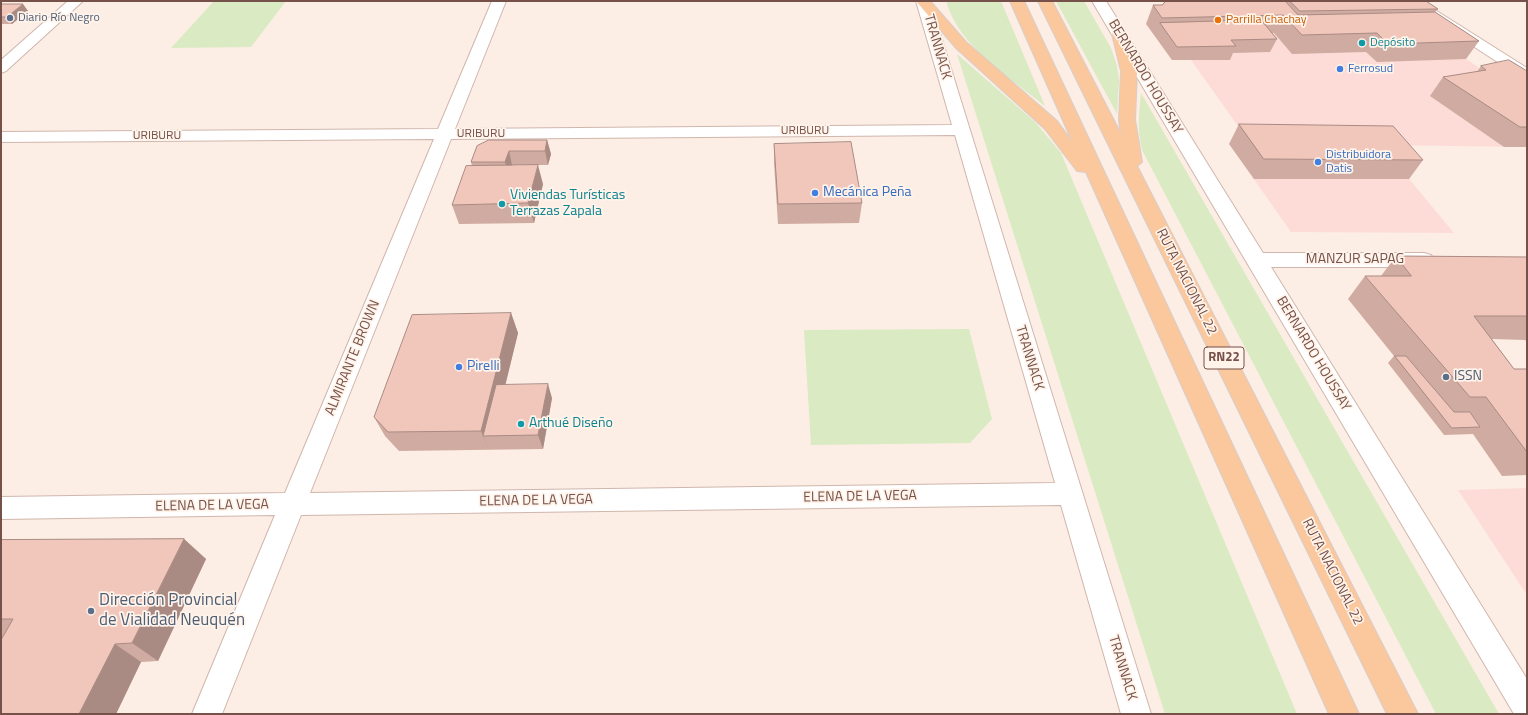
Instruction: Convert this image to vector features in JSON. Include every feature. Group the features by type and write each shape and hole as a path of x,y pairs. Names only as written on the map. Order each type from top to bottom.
{"main road":[{"path":"923,1 962,45 1051,125 1108,200"},
{"name":"RN22","path":"1017,1 1344,714"},
{"name":"RUTA NACIONAL 22","path":"1045,1 1403,714"},
{"path":"1119,34 1129,71 1127,120 1137,185"}],"street":[{"path":"1,68 76,1"},
{"name":"ALMIRANTE BROWN","path":"207,714 499,1"},
{"name":"TRANNACK","path":"923,1 1136,714"},
{"name":"BERNARDO HOUSSAY","path":"1099,1 1527,708"},
{"path":"1411,1 1527,75"},
{"name":"URIBURU","path":"1,137 961,130"},
{"name":"MANZUR SAPAG","path":"1255,260 1439,260"},
{"name":"ELENA DE LA VEGA","path":"1,508 1070,494"}],"shaded area":[{"name":"Ferrosud","path":"1260,1 1380,1 1527,100 1527,147 1381,145 1454,233 1291,232 1229,144 1250,143 1191,60 1172,60 1155,36 1288,33"},
{"path":"1527,488 1527,595 1458,490"}],"green space":[{"path":"214,1 286,1 251,47 171,48"},
{"path":"946,1 1001,1 1045,106 1001,72 974,47 962,33 953,18"},
{"path":"1056,1 1084,1 1111,48 1117,66 1119,81 1117,114"},
{"path":"957,54 1035,122 1061,153 1297,714 1165,714"},
{"path":"1141,93 1499,714 1436,714 1142,150 1139,129"},
{"path":"969,329 992,419 970,443 811,445 804,330"}],"building":[{"path":"1166,1 1285,1 1298,15 1435,12 1479,41 1388,44 1377,33 1302,35 1283,15 1162,18 1153,5 1162,5"},
{"path":"1290,1 1426,1 1438,9 1300,11"},
{"path":"1,4 23,4 7,17 1,17"},
{"path":"1261,20 1277,39 1231,40 1236,46 1177,47 1160,23"},
{"path":"1509,60 1527,71 1527,127 1520,127 1443,77 1486,70 1481,66"},
{"path":"1239,124 1393,126 1423,160 1264,159"},
{"path":"489,140 547,140 545,151 509,151 505,162 471,162 477,146"},
{"name":"Mecánica Peña","path":"851,142 862,203 778,204 774,144"},
{"path":"538,165 528,203 452,205 466,166"},
{"path":"1396,256 1527,257 1527,316 1474,316 1514,369 1527,369 1527,452 1486,397 1470,397 1365,276 1411,276"},
{"name":"Pirelli","path":"511,313 481,431 388,432 374,417 412,315"},
{"path":"1395,356 1406,356 1454,412 1470,412 1480,427 1452,428"},
{"name":"Arthué Diseño","path":"548,384 538,435 483,436 496,385"},
{"name":"Dirección Provincial de Vialidad Neuquén","path":"184,539 132,643 115,644 79,714 1,714 1,640 13,619 1,619 1,540"}],"place":[{"name":"Diario Río Negro","path":"10,18"},
{"name":"Parrilla Chachay","path":"1218,20"},
{"name":"Depósito","path":"1362,43"},
{"name":"Ferrosud","path":"1340,69"},
{"name":"Distribuidora Datis","path":"1318,162"},
{"name":"Mecánica Peña","path":"815,193"},
{"name":"Viviendas Turísticas Terrazas Zapala","path":"502,204"},
{"name":"Pirelli","path":"459,367"},
{"name":"ISSN","path":"1446,377"},
{"name":"Arthué Diseño","path":"521,424"},
{"name":"Dirección Provincial de Vialidad Neuquén","path":"91,611"}]}
